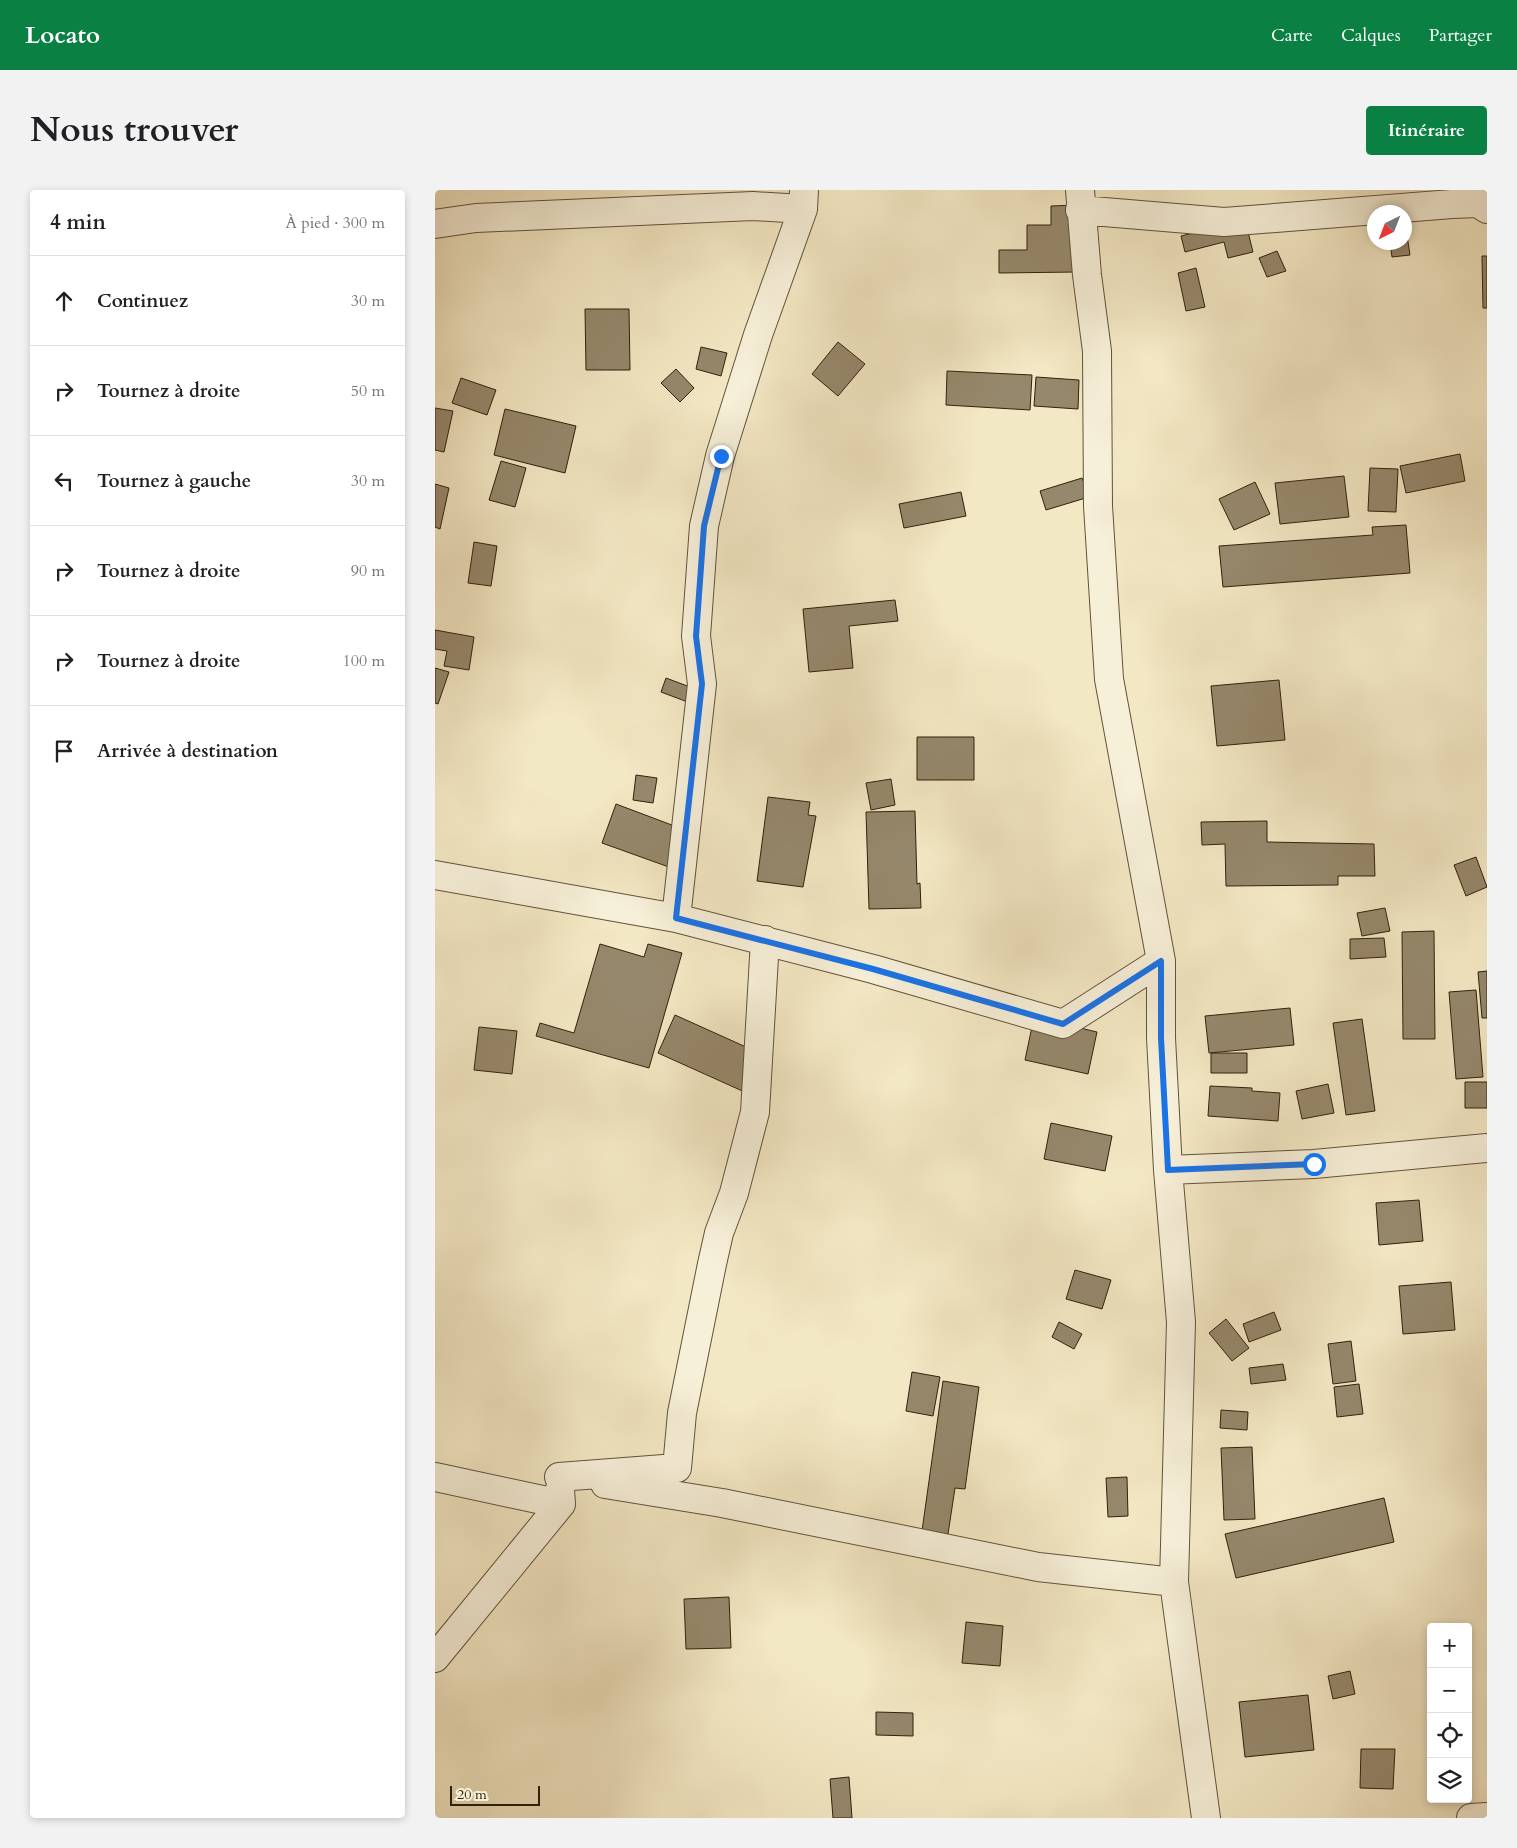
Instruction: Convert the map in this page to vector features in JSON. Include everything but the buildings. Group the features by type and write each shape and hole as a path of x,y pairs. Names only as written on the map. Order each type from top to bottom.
{"street":[{"path":"435,224 475,218 753,206 804,199 758,335 721,456 704,526 696,636 702,684 676,918"},
{"path":"1206,1818 1174,1582 1181,1322 1168,1170 1161,1038 1161,961 1109,679 1098,506 1097,351 1080,200 1224,222 1452,204 1477,203 1487,209"},
{"path":"435,875 676,918 873,969 1063,1024 1161,961"},
{"path":"559,1477 677,1468 682,1413 712,1264 719,1233 734,1193 755,1112 765,940"},
{"path":"1168,1170 1314,1164 1487,1148"},
{"path":"435,1477 561,1504"},
{"path":"435,1658 561,1504 559,1477"},
{"path":"559,1477 722,1503 1039,1567 1174,1582"},
{"path":"1471,1818 1487,1817"}],"route":[{"path":"721,456 704,526 696,636 702,684 676,918 873,969 933,988 1063,1024 1161,961 1161,1038 1168,1170 1314,1164"}]}
